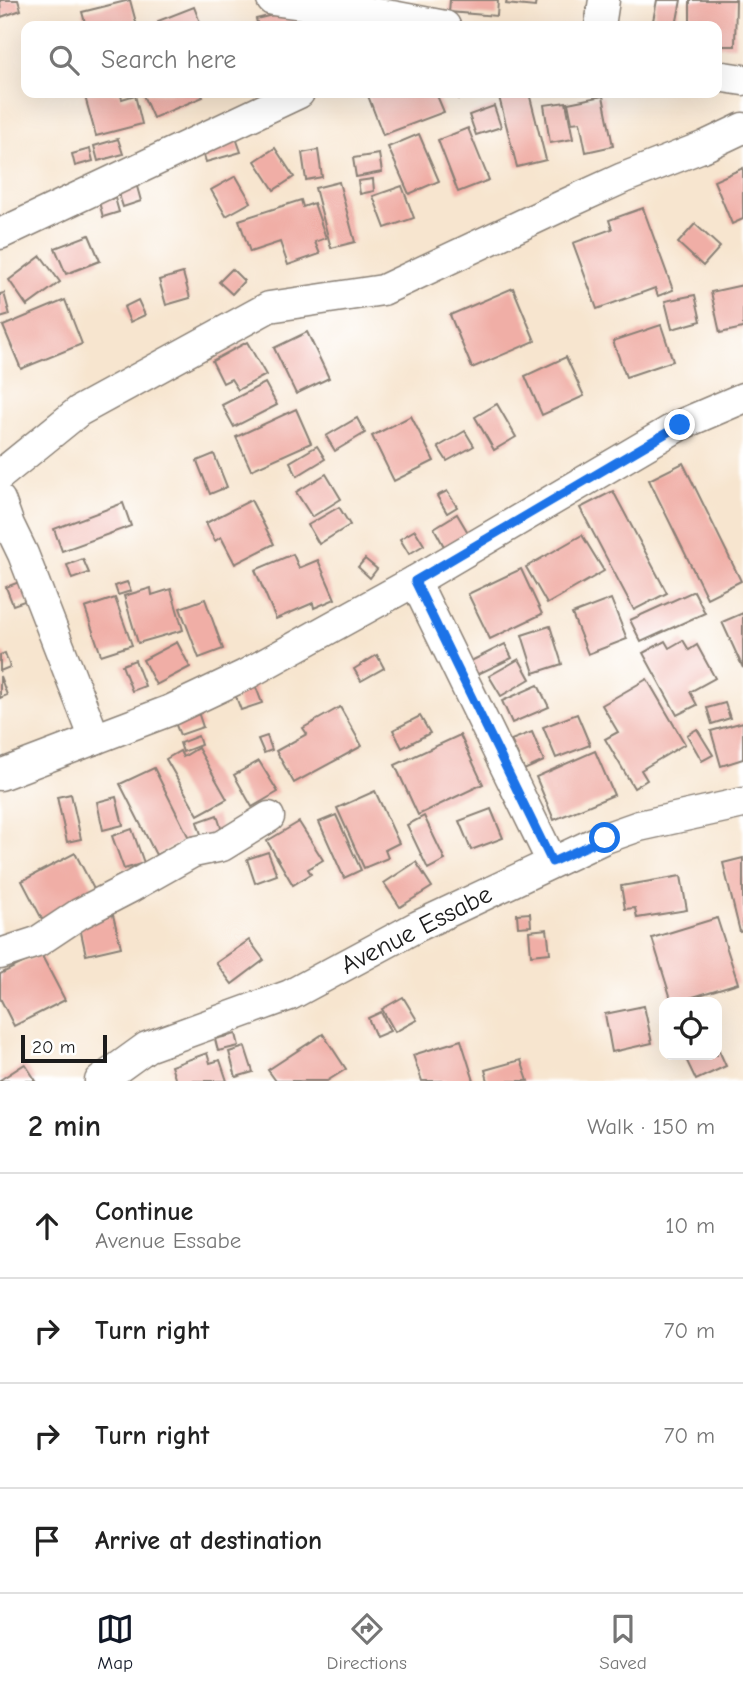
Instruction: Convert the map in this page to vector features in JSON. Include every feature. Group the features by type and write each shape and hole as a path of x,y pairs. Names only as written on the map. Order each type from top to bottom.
{"street":[{"path":"272,0 392,14 423,21"},
{"path":"601,21 604,0"},
{"path":"0,234 288,98"},
{"path":"0,475 79,411 270,307 383,290 623,178 693,152 743,128"},
{"path":"0,775 171,710 245,676 415,581 680,425 743,398"},
{"path":"3,518 23,554 95,739"},
{"path":"415,581 552,862"},
{"name":"Avenue Essabe","path":"103,1080 147,1047 290,995 418,926 605,838 639,827 743,803"},
{"path":"0,954 37,942 79,914 193,852 222,846 270,817"}],"building":[{"path":"0,0 18,0 21,10 1,17"},
{"path":"130,0 136,21 85,21 82,12"},
{"path":"450,0 498,0 497,16 449,12"},
{"path":"507,0 536,0 535,7 506,4"},
{"path":"657,0 681,0 677,21 653,21"},
{"path":"690,0 736,0 735,46 722,46 722,21 690,21"},
{"path":"194,7 199,21 158,21"},
{"path":"298,9 302,21 257,21"},
{"path":"85,98 136,98 142,124 96,136"},
{"path":"144,98 201,98 153,118"},
{"path":"369,98 438,98 444,112 383,135"},
{"path":"499,98 530,98 546,160 517,167"},
{"path":"603,98 613,146 586,152 580,122 572,123 568,103"},
{"path":"566,102 573,139 550,143 544,105"},
{"path":"494,106 501,127 476,135 469,115"},
{"path":"468,128 489,180 458,192 438,140"},
{"path":"419,134 439,181 409,194 388,147"},
{"path":"235,135 241,152 206,162 201,145"},
{"path":"118,139 123,154 98,161 94,146"},
{"path":"275,148 294,177 274,190 255,161"},
{"path":"90,149 93,161 75,166 72,154"},
{"path":"318,150 322,177 306,180 302,153"},
{"path":"379,154 382,172 356,177 353,158"},
{"path":"743,168 743,219 732,224 714,181"},
{"path":"236,176 251,202 226,216 211,190"},
{"path":"373,179 374,191 360,194 358,181"},
{"path":"339,182 355,242 331,248 315,188"},
{"path":"136,183 141,201 123,207 117,188"},
{"path":"402,186 414,218 385,228 373,196"},
{"path":"115,198 119,212 103,217 99,202"},
{"path":"301,200 303,207 314,203 326,238 315,242 320,254 288,265 280,242 250,252 239,220"},
{"path":"643,208 673,290 658,296 655,288 597,309 573,243 612,229 609,220"},
{"path":"695,224 720,247 703,266 678,243"},
{"path":"89,235 100,261 66,274 55,248"},
{"path":"41,256 60,282 27,306 9,280"},
{"path":"232,269 244,281 232,294 219,282"},
{"path":"183,273 190,298 166,305 159,280"},
{"path":"743,285 743,328 720,333 711,292"},
{"path":"513,288 535,341 472,368 450,315"},
{"path":"4,293 10,315 0,318 0,294"},
{"path":"695,295 701,321 672,329 665,301"},
{"path":"65,300 82,344 21,369 3,326"},
{"path":"138,300 145,315 130,322 124,307"},
{"path":"661,325 673,361 626,377 613,341"},
{"path":"307,332 329,378 296,394 274,348"},
{"path":"247,342 266,375 238,390 231,379 223,383 212,361"},
{"path":"566,357 584,396 542,415 525,376"},
{"path":"265,383 277,405 234,427 222,405"},
{"path":"497,404 516,437 494,450 475,417"},
{"path":"296,409 311,443 251,470 236,437"},
{"path":"411,416 434,461 394,481 372,436"},
{"path":"357,418 365,433 335,451 326,436"},
{"path":"465,431 474,446 447,461 438,447"},
{"path":"317,446 325,459 297,476 290,462"},
{"path":"214,454 227,487 210,494 197,461"},
{"path":"683,463 741,581 707,598 649,480"},
{"path":"326,474 341,499 312,517 296,492"},
{"path":"447,491 457,507 447,513 437,496"},
{"path":"613,491 667,593 634,610 580,508"},
{"path":"251,500 274,544 235,564 221,537 215,541 206,523"},
{"path":"123,503 131,526 62,551 54,529"},
{"path":"339,507 350,525 319,544 308,525"},
{"path":"457,514 470,536 446,550 434,528"},
{"path":"415,530 424,545 409,554 400,539"},
{"path":"582,535 604,571 547,604 526,567"},
{"path":"293,554 299,568 318,560 335,599 314,608 313,603 276,619 255,570"},
{"path":"83,559 89,573 72,579 67,565"},
{"path":"365,559 377,569 370,578 358,567"},
{"path":"521,569 542,614 490,639 468,594"},
{"path":"27,579 33,598 13,605 6,587"},
{"path":"127,582 131,591 118,595 115,586"},
{"path":"151,588 152,595 171,589 183,630 138,643 124,596"},
{"path":"694,591 705,613 641,642 630,620"},
{"path":"115,598 132,645 101,655 85,608"},
{"path":"205,599 223,649 199,658 180,608"},
{"path":"611,599 627,639 588,654 572,614"},
{"path":"743,613 743,668 722,622"},
{"path":"550,626 562,664 534,673 522,635"},
{"path":"683,640 689,650 697,645 715,678 690,692 697,705 677,715 643,653 665,641 669,648"},
{"path":"177,642 190,667 156,685 143,660"},
{"path":"505,644 512,658 476,675 469,662"},
{"path":"5,653 10,667 0,671 0,655"},
{"path":"377,655 384,668 361,681 354,669"},
{"path":"519,659 530,679 501,696 489,676"},
{"path":"135,660 145,686 132,691 122,665"},
{"path":"0,676 7,695 0,698"},
{"path":"647,679 685,744 641,770 647,780 634,788 605,739 618,732 602,705"},
{"path":"254,682 262,703 241,710 233,689"},
{"path":"538,685 549,707 512,723 502,701"},
{"path":"725,703 730,718 712,724 707,708"},
{"path":"340,707 362,746 294,783 276,751 307,734 303,728"},
{"path":"197,709 203,727 180,735 173,718"},
{"path":"577,714 590,745 556,758 543,727"},
{"path":"420,716 430,733 402,748 393,730"},
{"path":"743,722 743,759 721,766 711,731"},
{"path":"697,729 713,755 702,761 687,735"},
{"path":"532,732 544,761 524,770 511,740"},
{"path":"460,735 483,784 418,815 395,765"},
{"path":"198,736 201,745 183,752 180,743"},
{"path":"267,736 272,750 264,753 258,739"},
{"path":"198,748 227,799 198,815 166,759 180,751 183,757"},
{"path":"595,751 614,795 554,820 536,777"},
{"path":"259,761 278,792 252,807 234,775"},
{"path":"154,768 189,838 156,855 120,784"},
{"path":"375,791 399,843 385,850 388,858 364,868 337,808"},
{"path":"71,794 81,839 67,842 57,797"},
{"path":"116,797 123,825 103,830 97,802"},
{"path":"491,809 503,838 471,850 459,821"},
{"path":"217,815 222,831 202,837 197,822"},
{"path":"336,815 361,870 344,878 319,822"},
{"path":"424,816 445,860 428,869 407,825"},
{"path":"299,822 323,860 308,869 311,874 293,885 267,841"},
{"path":"132,829 144,863 124,869 112,836"},
{"path":"268,852 277,875 255,883 247,859"},
{"path":"75,853 96,893 43,921 22,881"},
{"path":"743,858 743,931 740,932 723,863"},
{"path":"416,862 432,887 400,907 384,883"},
{"path":"681,876 687,910 637,918 635,908 625,909 621,886"},
{"path":"530,913 531,926 518,927 517,914"},
{"path":"113,915 121,947 86,955 79,923"},
{"path":"717,918 738,983 693,997 670,997 652,938"},
{"path":"547,929 550,953 531,955 529,931"},
{"path":"249,940 264,960 232,984 216,963"},
{"path":"41,954 65,1000 14,1026 0,998 0,974"},
{"path":"403,997 417,1020 395,1032 382,1009"},
{"path":"644,1006 652,1043 612,1052 605,1014"},
{"path":"381,1012 390,1031 376,1037 368,1018"},
{"path":"236,1034 239,1046 218,1051 215,1039"},
{"path":"323,1034 346,1069 327,1081 276,1081 268,1070"},
{"path":"461,1040 474,1081 422,1081 413,1055"},
{"path":"245,1047 253,1072 236,1077 229,1052"},
{"path":"207,1053 210,1063 220,1060 227,1081 176,1081 171,1066"},
{"path":"722,1057 726,1066 696,1080 686,1060 722,1060"},
{"path":"521,1060 528,1081 488,1081 485,1070"},
{"path":"25,1064 36,1081 0,1081 0,1080"}],"route":[{"path":"605,838 552,862 415,581 680,425"}]}
